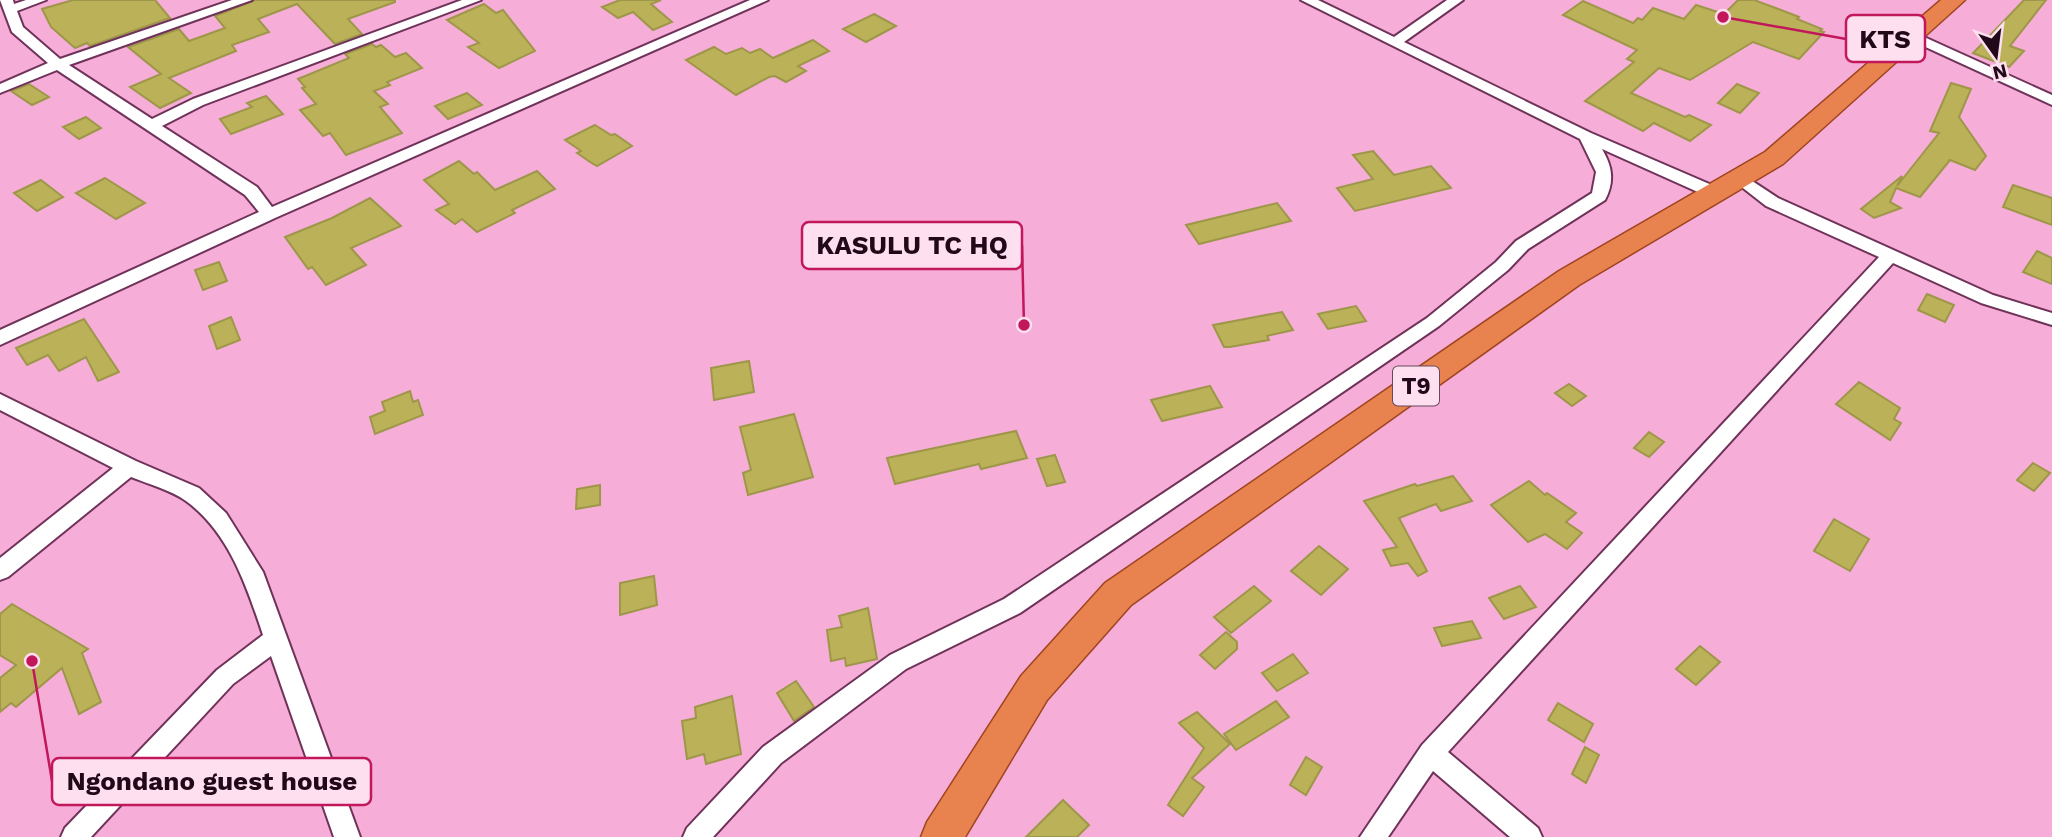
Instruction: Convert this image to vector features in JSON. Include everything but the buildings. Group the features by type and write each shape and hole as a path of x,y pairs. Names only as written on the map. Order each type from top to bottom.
{"highway":[{"name":"T9","path":"942,837 1034,688 1118,594 1569,278 1774,158 1951,1"}],"street":[{"path":"39,0 6,4 17,29 58,64 251,191 269,215"},
{"path":"0,89 58,64 245,0"},
{"path":"149,126 198,102 474,0"},
{"path":"0,338 269,215 761,0"},
{"path":"1308,0 1586,136 1772,202 1987,299 2052,319"},
{"path":"1395,42 1456,0"},
{"path":"1913,36 2052,101"},
{"path":"696,837 772,755 898,662 1012,606 1433,322 1502,266 1522,246 1599,196 1606,183 1605,172 1586,136"},
{"path":"1373,837 1431,753 1890,256"},
{"path":"0,401 129,467 192,494 219,519 252,572 346,837"},
{"path":"0,571 129,467"},
{"path":"74,837 225,677 276,639"},
{"path":"1431,753 1530,837"}],"place":[{"name":"KTS","path":"1723,17"},
{"name":"KASULU TC HQ","path":"1024,325"},
{"name":"Ngondano guest house","path":"32,661"}]}
